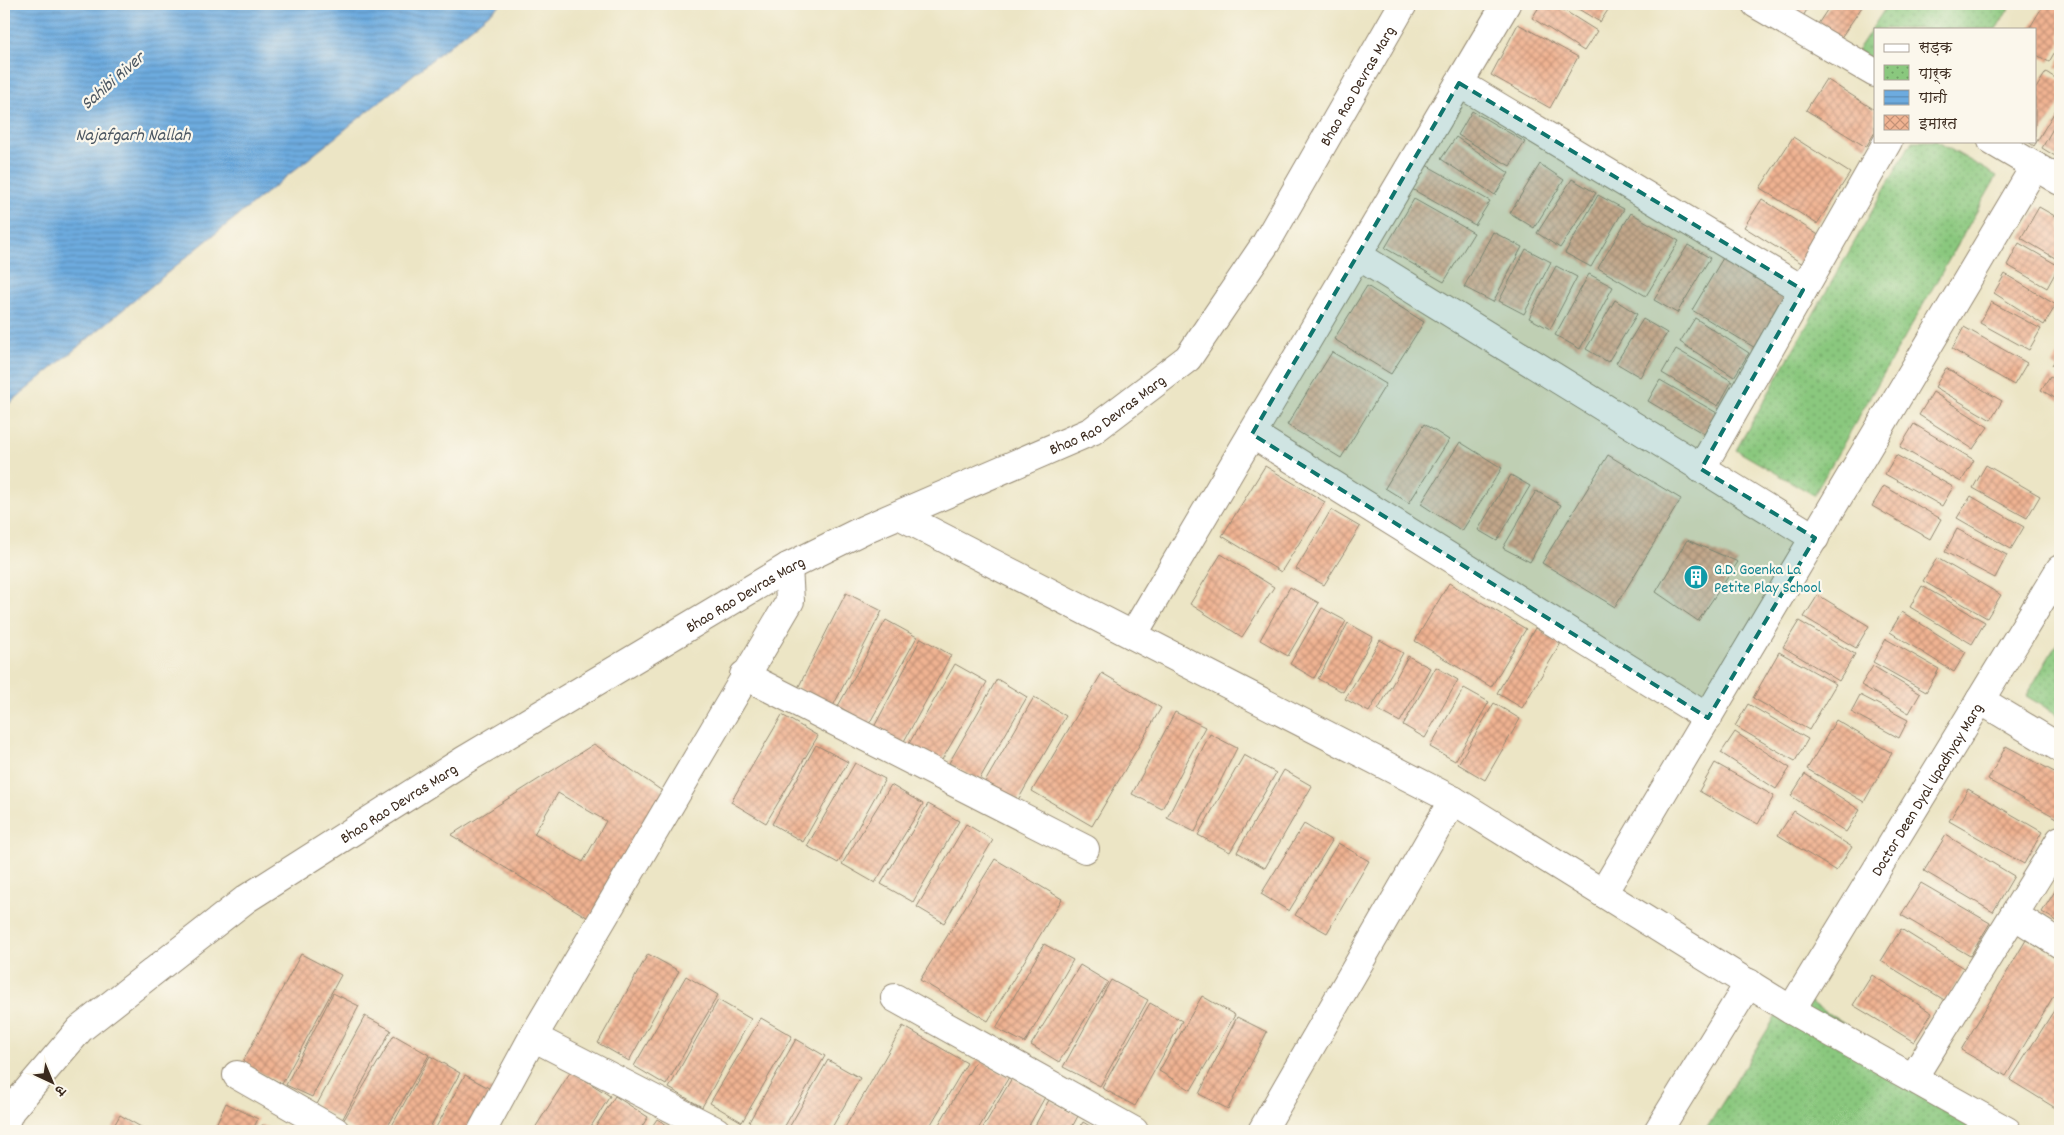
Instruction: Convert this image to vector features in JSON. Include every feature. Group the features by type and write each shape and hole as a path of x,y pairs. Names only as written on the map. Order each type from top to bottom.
{"street":[{"name":"Bhao Rao Devras Marg","path":"4,1125 10,1112 80,1029 246,899 463,761 788,567 865,528 1092,431 1188,358 1266,243 1403,4"},
{"path":"1133,635 1506,4"},
{"path":"1756,4 1874,72"},
{"path":"1459,83 1803,290"},
{"path":"1701,469 1887,142"},
{"path":"1994,142 2060,181"},
{"path":"1603,894 2035,166"},
{"path":"1357,255 1815,538"},
{"path":"1252,434 1708,718"},
{"path":"899,514 1453,800 1792,1010 2007,1131"},
{"path":"482,1131 533,1037 744,676 790,601 788,567"},
{"name":"Doctor Deen Dyal Upadhyay Marg","path":"1792,1010 2060,569"},
{"path":"744,676 1085,850"},
{"path":"1980,700 2060,748"},
{"path":"1262,1131 1453,800"},
{"path":"1913,1078 2060,840"},
{"path":"2014,915 2060,944"},
{"path":"1658,1131 1749,983"},
{"path":"895,998 1134,1131"},
{"path":"533,1037 716,1131"},
{"path":"237,1075 335,1131"}],"highlighted area":[{"path":"1459,83 1803,290 1701,469 1815,538 1708,718 1252,434"}],"green space":[{"path":"1888,4 2012,4 1997,28 1874,28 1874,60 1857,51"},
{"path":"1911,142 1938,142 1997,176 1814,495 1736,450"},
{"path":"2060,638 2060,716 2026,696"},
{"path":"1792,990 2009,1131 1705,1131"}],"water":[{"name":"Najafgarh Nallah","path":"4,4 501,4 189,255 4,408"}],"building":[{"path":"1541,4 1554,4 1597,31 1584,51 1532,18"},
{"path":"1570,4 1612,4 1600,22"},
{"path":"1769,4 1810,4 1800,22"},
{"path":"1831,4 1864,4 1838,42 1816,27"},
{"path":"2044,4 2060,4 2060,43 2049,62 2036,55 2036,28 2030,28"},
{"path":"1518,24 1578,57 1550,108 1491,75"},
{"path":"2060,58 2060,70 2055,67"},
{"path":"2046,72 2060,81 2060,103 2034,146 2028,142 2036,142 2036,88"},
{"path":"1826,79 1874,109 1874,134 1866,147 1806,110"},
{"path":"1472,111 1525,142 1510,166 1458,135"},
{"path":"2060,116 2060,159 2042,148"},
{"path":"1456,137 1509,173 1495,195 1441,159"},
{"path":"1793,137 1850,173 1817,224 1760,188"},
{"path":"1540,164 1564,180 1534,228 1510,213"},
{"path":"1426,165 1490,201 1475,225 1412,189"},
{"path":"1572,179 1596,193 1560,248 1537,233"},
{"path":"1598,195 1624,209 1591,267 1565,253"},
{"path":"1414,199 1474,233 1444,282 1385,248"},
{"path":"1762,199 1820,236 1803,264 1744,227"},
{"path":"2039,207 2060,219 2060,261 2021,238"},
{"path":"1631,213 1679,241 1646,296 1598,268"},
{"path":"1493,232 1522,247 1493,302 1464,287"},
{"path":"2019,243 2059,266 2047,288 2007,265"},
{"path":"1688,245 1710,258 1677,313 1654,300"},
{"path":"1526,249 1551,262 1524,314 1499,301"},
{"path":"1723,258 1788,297 1757,349 1692,310"},
{"path":"1556,266 1577,277 1550,329 1529,318"},
{"path":"1589,274 1613,287 1580,349 1555,335"},
{"path":"2005,274 2056,305 2044,325 1994,293"},
{"path":"1367,286 1424,322 1391,374 1334,339"},
{"path":"1615,300 1637,314 1608,362 1586,349"},
{"path":"1991,302 2041,329 2029,350 1980,323"},
{"path":"1695,318 1749,353 1734,377 1680,342"},
{"path":"1643,319 1667,333 1640,377 1616,363"},
{"path":"1964,327 2027,363 2014,385 1952,349"},
{"path":"1676,349 1732,381 1718,406 1662,373"},
{"path":"1332,352 1386,384 1341,458 1287,425"},
{"path":"2060,352 2060,370 2052,365"},
{"path":"1946,368 2002,401 1991,420 1935,387"},
{"path":"2050,376 2060,382 2060,401 2041,390"},
{"path":"1660,380 1717,413 1704,434 1648,401"},
{"path":"1933,392 1988,427 1973,449 1919,415"},
{"path":"1424,424 1449,440 1409,503 1385,488"},
{"path":"1914,424 1974,460 1961,482 1900,447"},
{"path":"1460,442 1502,468 1462,531 1421,504"},
{"path":"1608,455 1681,499 1615,607 1542,563"},
{"path":"1896,455 1953,487 1942,506 1885,474"},
{"path":"1986,465 2040,496 2027,518 1973,488"},
{"path":"1265,466 1325,502 1281,572 1222,536"},
{"path":"1511,475 1530,486 1497,541 1478,530"},
{"path":"1884,486 1941,519 1930,539 1872,506"},
{"path":"1536,491 1561,505 1530,562 1503,548"},
{"path":"1971,496 2024,527 2011,549 1957,518"},
{"path":"1331,510 1360,527 1324,585 1296,569"},
{"path":"1957,529 2007,555 1995,578 1945,552"},
{"name":"G.D. Goenka La Petite Play School","path":"1687,540 1738,562 1698,621 1656,592"},
{"path":"1221,554 1274,587 1242,637 1190,604"},
{"path":"1937,558 2001,595 1987,618 1923,581"},
{"path":"1449,583 1526,629 1491,687 1415,641"},
{"path":"1922,586 1985,622 1972,644 1910,607"},
{"path":"1290,587 1319,603 1288,656 1260,640"},
{"path":"846,593 882,611 833,706 798,688"},
{"path":"1818,595 1869,626 1856,648 1804,617"},
{"path":"1322,608 1346,621 1314,678 1290,664"},
{"path":"1902,612 1966,652 1954,672 1890,632"},
{"path":"886,620 917,637 869,724 838,706"},
{"path":"1799,621 1855,654 1839,681 1783,647"},
{"path":"1348,623 1373,637 1343,692 1318,679"},
{"path":"1535,628 1561,643 1522,708 1497,693"},
{"path":"921,638 951,655 902,745 873,729"},
{"path":"1886,639 1939,669 1926,692 1873,662"},
{"path":"1380,640 1403,653 1369,712 1345,699"},
{"path":"1779,652 1836,684 1809,730 1753,698"},
{"path":"1408,656 1430,668 1400,722 1378,710"},
{"path":"955,664 987,682 939,765 907,747"},
{"path":"1873,666 1920,694 1909,713 1861,685"},
{"path":"1436,667 1458,680 1425,738 1403,725"},
{"path":"1102,673 1161,708 1092,826 1032,791"},
{"path":"997,679 1027,697 979,780 949,763"},
{"path":"1464,688 1489,702 1455,761 1430,747"},
{"path":"1860,695 1908,720 1899,738 1851,712"},
{"path":"1034,697 1066,716 1018,800 985,782"},
{"path":"1494,703 1520,719 1485,780 1458,764"},
{"path":"1748,704 1808,739 1795,761 1735,726"},
{"path":"1175,712 1205,727 1162,809 1132,794"},
{"path":"782,715 818,736 766,823 731,802"},
{"path":"1836,720 1892,753 1864,802 1807,769"},
{"path":"1735,732 1790,768 1776,789 1721,753"},
{"path":"1210,734 1237,748 1195,832 1167,818"},
{"path":"594,744 668,795 595,922 451,835","holes":["558,793 606,821 583,862 534,834"]},
{"path":"816,745 848,762 803,842 772,824"},
{"path":"2006,746 2060,775 2060,812 2057,818 1988,780"},
{"path":"1244,755 1276,773 1230,852 1198,835"},
{"path":"855,763 885,779 838,863 807,846"},
{"path":"1715,763 1774,796 1758,824 1699,791"},
{"path":"1284,770 1312,786 1265,868 1237,852"},
{"path":"1805,774 1860,810 1846,832 1791,796"},
{"path":"891,785 923,804 875,883 842,864"},
{"path":"1968,789 2042,832 2024,864 1949,821"},
{"path":"928,804 959,821 913,902 881,884"},
{"path":"1794,811 1852,847 1836,871 1778,835"},
{"path":"966,824 993,840 944,923 917,907"},
{"path":"1304,824 1332,841 1289,911 1261,894"},
{"path":"1946,835 2014,876 1993,912 1924,871"},
{"path":"1338,843 1369,861 1327,933 1295,915"},
{"path":"995,859 1062,899 988,1021 920,980"},
{"path":"1921,883 1990,923 1970,956 1901,915"},
{"path":"2060,883 2060,923 2042,912"},
{"path":"1901,929 1965,969 1946,1001 1881,961"},
{"path":"2026,940 2060,960 2060,985 2006,1076 1961,1050"},
{"path":"1044,944 1073,960 1025,1043 996,1028"},
{"path":"301,954 341,975 282,1084 242,1063"},
{"path":"648,954 679,971 629,1061 598,1043"},
{"path":"1080,965 1108,982 1059,1062 1031,1045"},
{"path":"1872,975 1932,1013 1914,1042 1853,1005"},
{"path":"686,976 718,995 666,1085 634,1066"},
{"path":"1111,980 1148,1000 1100,1086 1063,1067"},
{"path":"333,993 359,1006 312,1097 286,1085"},
{"path":"1202,996 1235,1015 1191,1090 1159,1071"},
{"path":"718,1000 751,1019 702,1107 669,1088"},
{"path":"2060,1001 2060,1104 2057,1109 2010,1080"},
{"path":"1150,1003 1182,1021 1135,1106 1102,1088"},
{"path":"365,1016 391,1030 342,1120 316,1106"},
{"path":"1237,1017 1267,1032 1228,1109 1199,1094"},
{"path":"761,1018 792,1036 742,1122 710,1103"},
{"path":"903,1026 967,1063 927,1131 843,1131"},
{"path":"394,1035 429,1055 385,1131 356,1131 342,1123"},
{"path":"796,1039 825,1056 782,1131 765,1131 749,1122"},
{"path":"430,1056 460,1073 428,1131 389,1131"},
{"path":"977,1059 1009,1077 977,1131 935,1131"},
{"path":"828,1060 860,1078 830,1131 787,1131"},
{"path":"571,1071 610,1096 588,1131 533,1131"},
{"path":"465,1075 498,1093 477,1131 434,1131"},
{"path":"1012,1078 1045,1097 1026,1131 981,1131"},
{"path":"615,1096 648,1117 639,1131 593,1131"},
{"path":"1049,1100 1078,1116 1070,1131 1032,1131"},
{"path":"226,1103 258,1119 252,1131 213,1131"},
{"path":"120,1115 148,1131 111,1131"},
{"path":"657,1119 677,1131 649,1131"},
{"path":"1083,1122 1098,1131 1078,1131"},
{"path":"262,1125 276,1131 259,1131"}],"place":[{"name":"G.D. Goenka La Petite Play School","path":"1696,577"}],"water label":[{"name":"Sahibi River","path":"112,80"}]}
